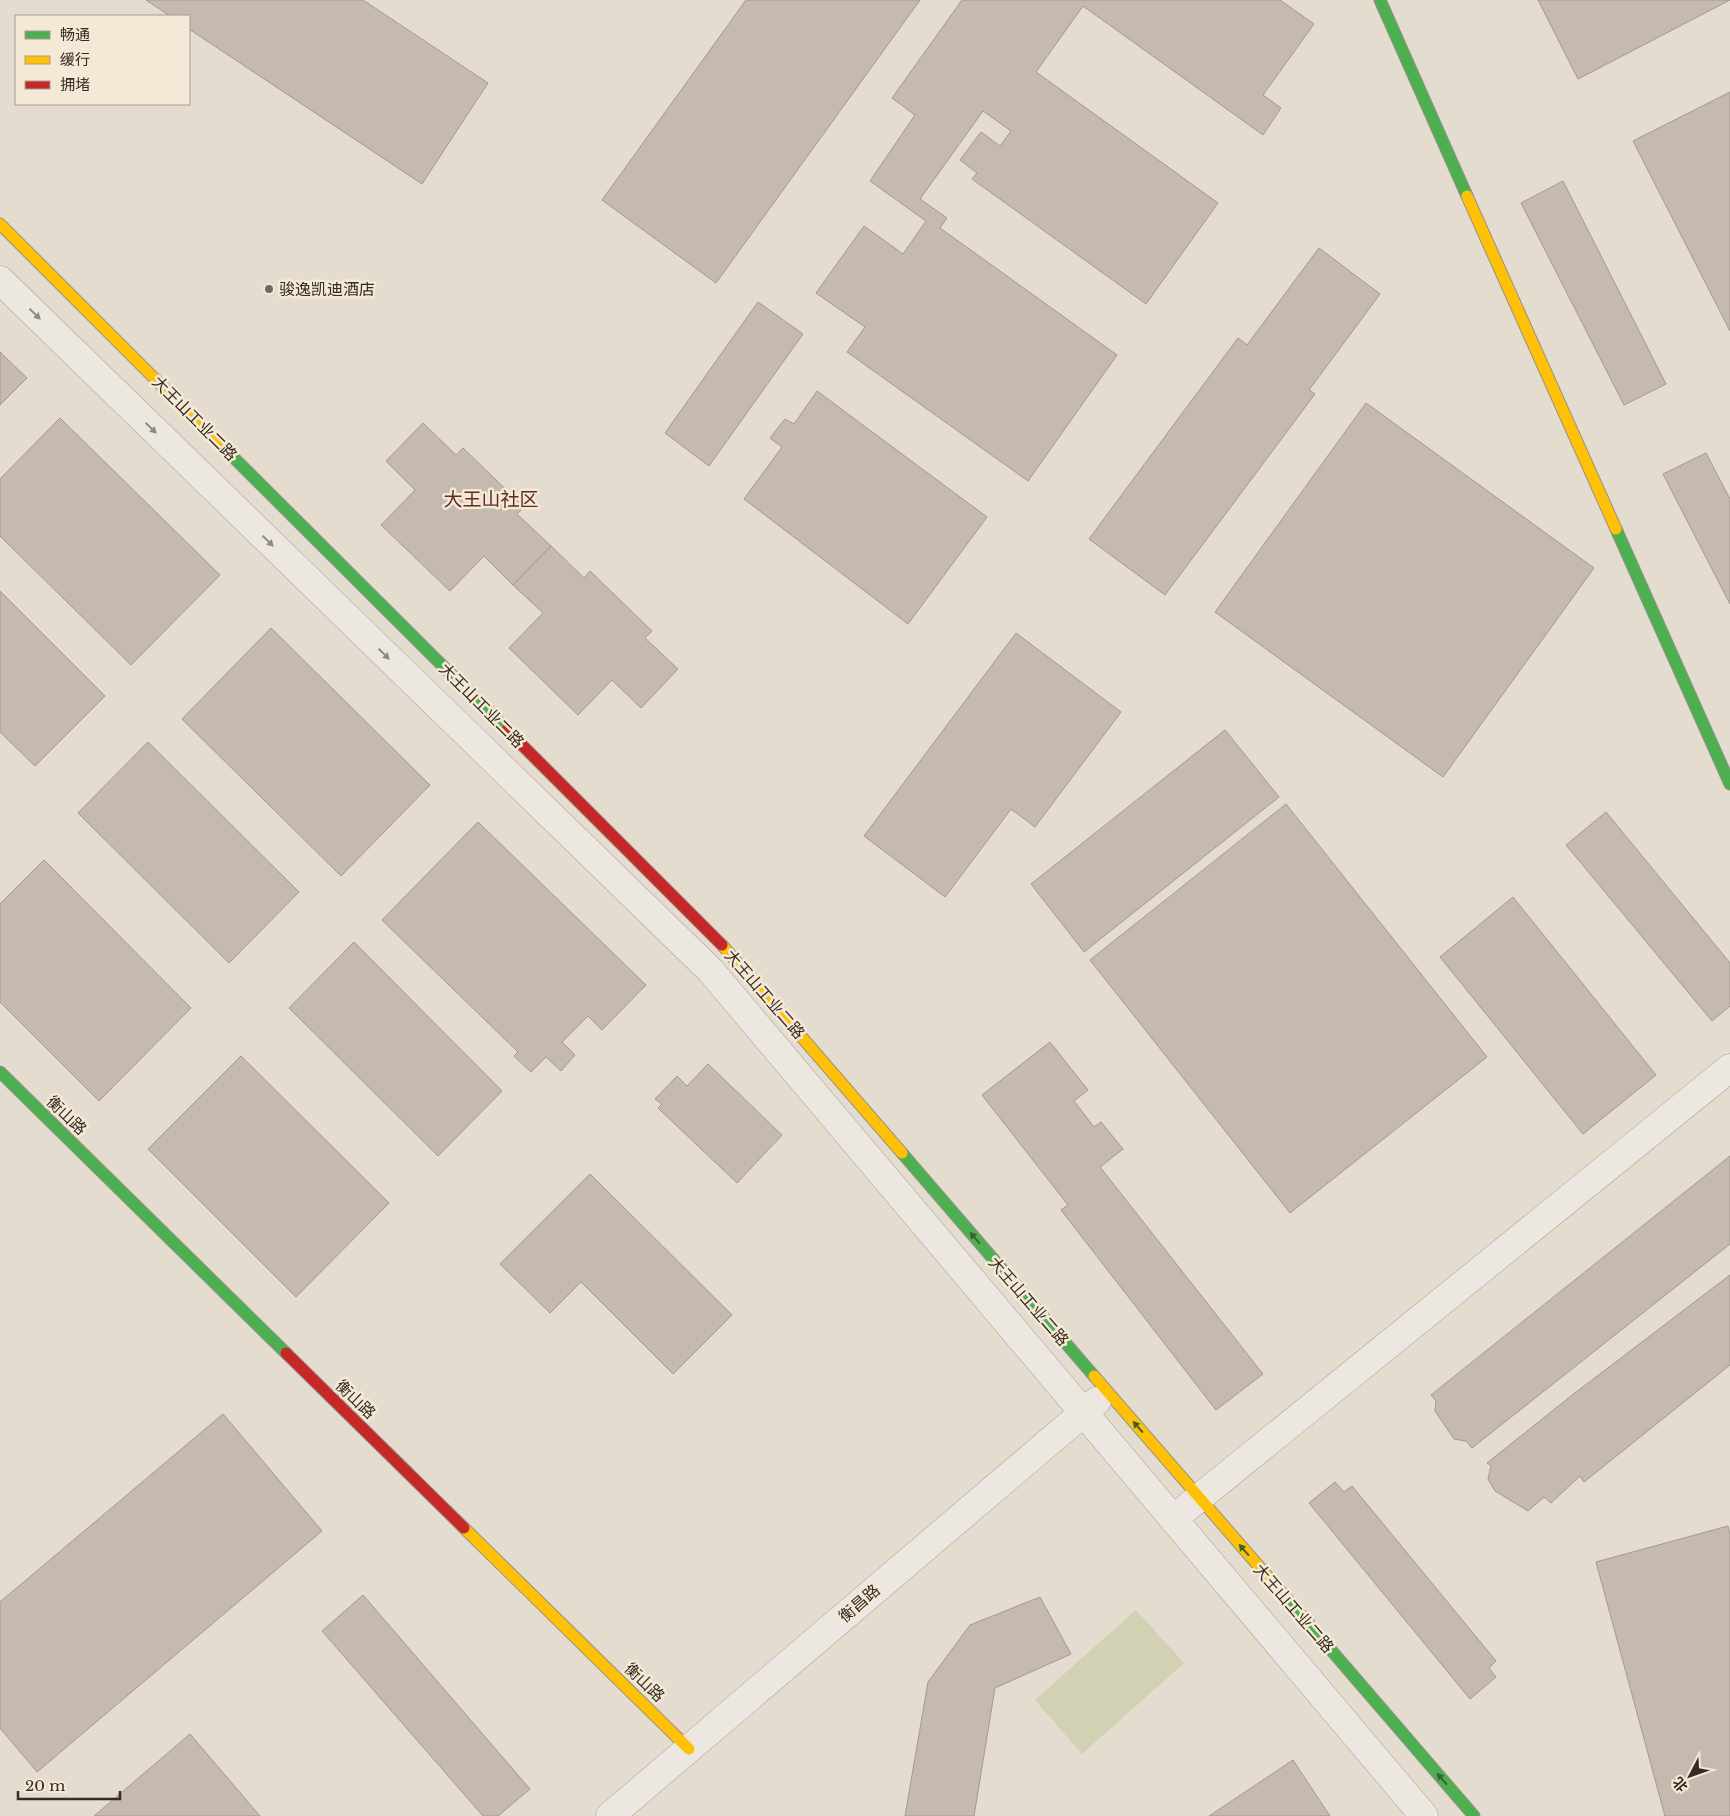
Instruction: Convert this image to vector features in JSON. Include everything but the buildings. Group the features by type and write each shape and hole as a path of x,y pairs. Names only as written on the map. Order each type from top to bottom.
{"street":[{"path":"1380,0 1730,784"},
{"name":"大王山工业二路","path":"0,224 719,941 1474,1816"},
{"name":"大王山工业二路","path":"0,280 710,970 1424,1816"},
{"path":"1173,1519 1730,1068"},
{"name":"衡山路","path":"0,1072 689,1749"},
{"name":"衡昌路","path":"610,1816 1082,1412 1108,1392"}],"shaded area":[{"path":"1136,1610 1184,1663 1082,1754 1035,1700"}],"traffic: fast":[{"path":"1380,0 1467,196"},
{"path":"221,445 507,730"},
{"path":"1616,529 1730,784"},
{"path":"0,1072 286,1353"},
{"path":"902,1153 1094,1376"},
{"path":"1282,1593 1474,1816"}],"traffic: slow":[{"path":"1467,196 1616,529"},
{"path":"0,224 221,445"},
{"path":"722,945 902,1153"},
{"path":"1094,1376 1282,1593"},
{"path":"464,1528 689,1749"}],"traffic: jam":[{"path":"507,730 722,945"},
{"path":"286,1353 464,1528"}],"place":[{"name":"骏逸凯迪酒店","path":"269,289"}],"district":[{"name":"大王山社区","path":"491,499"}]}
